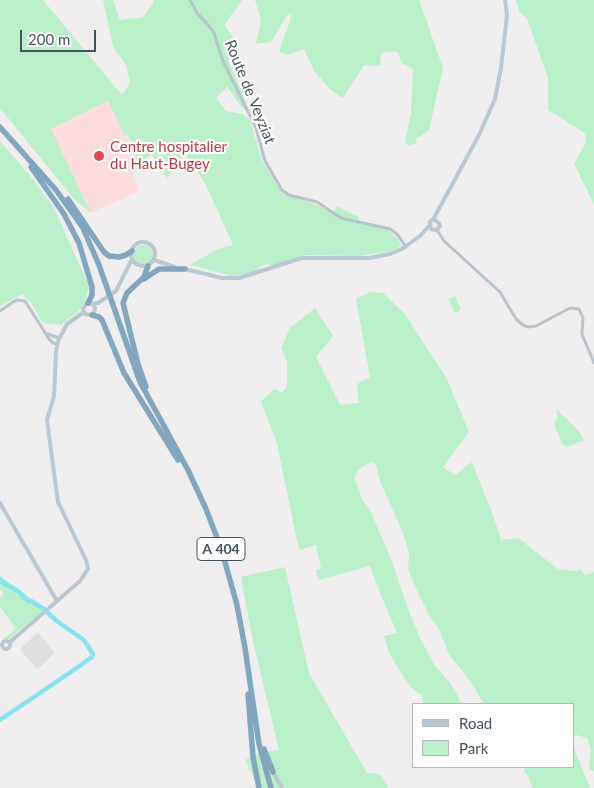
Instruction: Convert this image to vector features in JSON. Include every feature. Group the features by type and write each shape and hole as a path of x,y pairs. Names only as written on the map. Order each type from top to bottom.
{"highway":[{"name":"A 404","path":"0,127 65,201 80,224 96,255 137,385 202,508 222,564 237,621 250,694"},
{"name":"A 404","path":"0,133 62,203 79,229 106,291"},
{"path":"26,156 67,198 104,252 109,256 118,257 132,251"},
{"path":"31,167 61,210 79,243 92,287 90,304"},
{"path":"148,266 144,277 124,297 123,303 138,364 158,417"},
{"path":"136,284 159,269 185,269"},
{"name":"A 404","path":"111,306 137,375 194,483 221,548 240,618 259,758 269,788"},
{"path":"94,312 102,320 124,374 178,460"},
{"path":"250,694 264,750 273,772"},
{"path":"250,694 253,757 259,788"}],"main road":[{"path":"154,260 163,264 222,278 239,278 302,258 370,258 406,248 429,226 484,125 495,99 506,24 505,0"},
{"path":"420,236 440,226 438,221 439,208"},
{"path":"432,220 438,221"},
{"path":"429,226 435,230"},
{"path":"2,649 4,641 10,642 84,578 88,569 86,560 58,502 47,428 47,418 55,389 57,344 67,324 84,312 84,307 98,303 116,291 132,259 132,251 138,244 144,242 149,244 154,250 154,260 148,266 132,266 117,294 94,312 87,315 84,312"},
{"path":"132,259 137,265"},
{"path":"90,304 94,312"},
{"path":"0,503 57,601"},
{"path":"273,772 282,788"}],"street":[{"name":"Route de Veyziat","path":"190,0 197,14 214,33 223,61 256,128 265,161 286,194 317,202 341,218 390,229 398,235 406,248"},
{"path":"435,230 444,241 500,292 516,319 522,325 536,326 573,307 580,311 583,321 582,334 594,363"},
{"path":"0,311 16,300 23,300 28,304 52,342 57,344"},
{"path":"46,332 59,338"}],"shaded area":[{"name":"Centre hospitalier du Haut-Bugey","path":"108,101 125,135 137,148 132,164 129,165 140,191 91,213 50,129"},
{"path":"38,632 55,653 38,669 21,651 21,648"}],"green space":[{"path":"0,0 43,0 122,95 130,83 126,65 113,47 103,0 113,0 120,20 143,17 153,3 153,0 242,0 224,25 236,41 228,61 242,91 247,110 242,107 227,87 216,98 226,111 242,114 250,120 262,161 282,193 334,211 337,206 359,217 359,222 388,230 399,240 401,246 392,251 359,256 305,255 273,266 267,264 261,266 255,272 232,276 190,265 218,249 233,245 205,183 185,153 167,178 152,155 132,164 137,148 127,135 125,136 108,101 51,129 91,213 74,199 0,108"},
{"path":"255,0 419,0 443,68 429,130 416,139 417,143 408,146 405,141 411,113 413,69 402,63 397,51 381,53 380,66 364,65 343,98 331,90 314,71 304,49 288,55 279,52 292,14 288,14 271,42 256,44 261,20"},
{"path":"516,0 594,0 594,204 574,164 586,142 585,133 548,110 548,78 527,19 519,11"},
{"path":"0,141 54,208 89,286 86,299 79,311 61,325 43,323 32,304 22,294 0,306"},
{"path":"143,245 150,248 153,255 150,262 143,265 136,262 133,255 136,248"},
{"path":"370,292 383,293 405,314 447,379 469,432 443,467 455,475 472,462 501,540 518,538 558,569 576,571 581,569 585,576 594,572 594,771 589,770 591,749 587,738 576,735 574,738 574,703 483,703 470,681 449,654 438,627 430,617 417,591 408,569 409,552 401,528 380,481 376,465 373,462 358,470 354,479 361,498 369,508 391,559 420,638 435,666 451,684 461,703 423,703 422,695 414,691 402,674 389,653 384,636 397,633 370,566 318,580 316,570 321,568 316,545 299,550 277,444 261,401 275,389 281,393 287,387 287,362 281,348 290,328 315,308 333,336 316,357 340,405 359,403 357,384 370,377 356,299"},
{"path":"455,296 461,310 455,313 448,299"},
{"path":"556,409 580,432 584,440 567,447 562,444 554,424 558,417"},
{"path":"285,567 309,673 367,773 380,774 388,788 259,788 245,760 259,753 279,750 252,637 241,577"},
{"path":"0,576 45,609 9,639 3,639 16,629 0,607 0,597 4,594 0,589"},
{"path":"574,748 590,788 533,788 527,774 524,773 525,768 574,768"}],"waterway":[{"path":"0,579 18,591 28,601 44,609"},
{"path":"0,720 92,657 93,654 84,640 48,613"}],"place":[{"name":"Centre hospitalier du Haut-Bugey","path":"99,156"}]}
